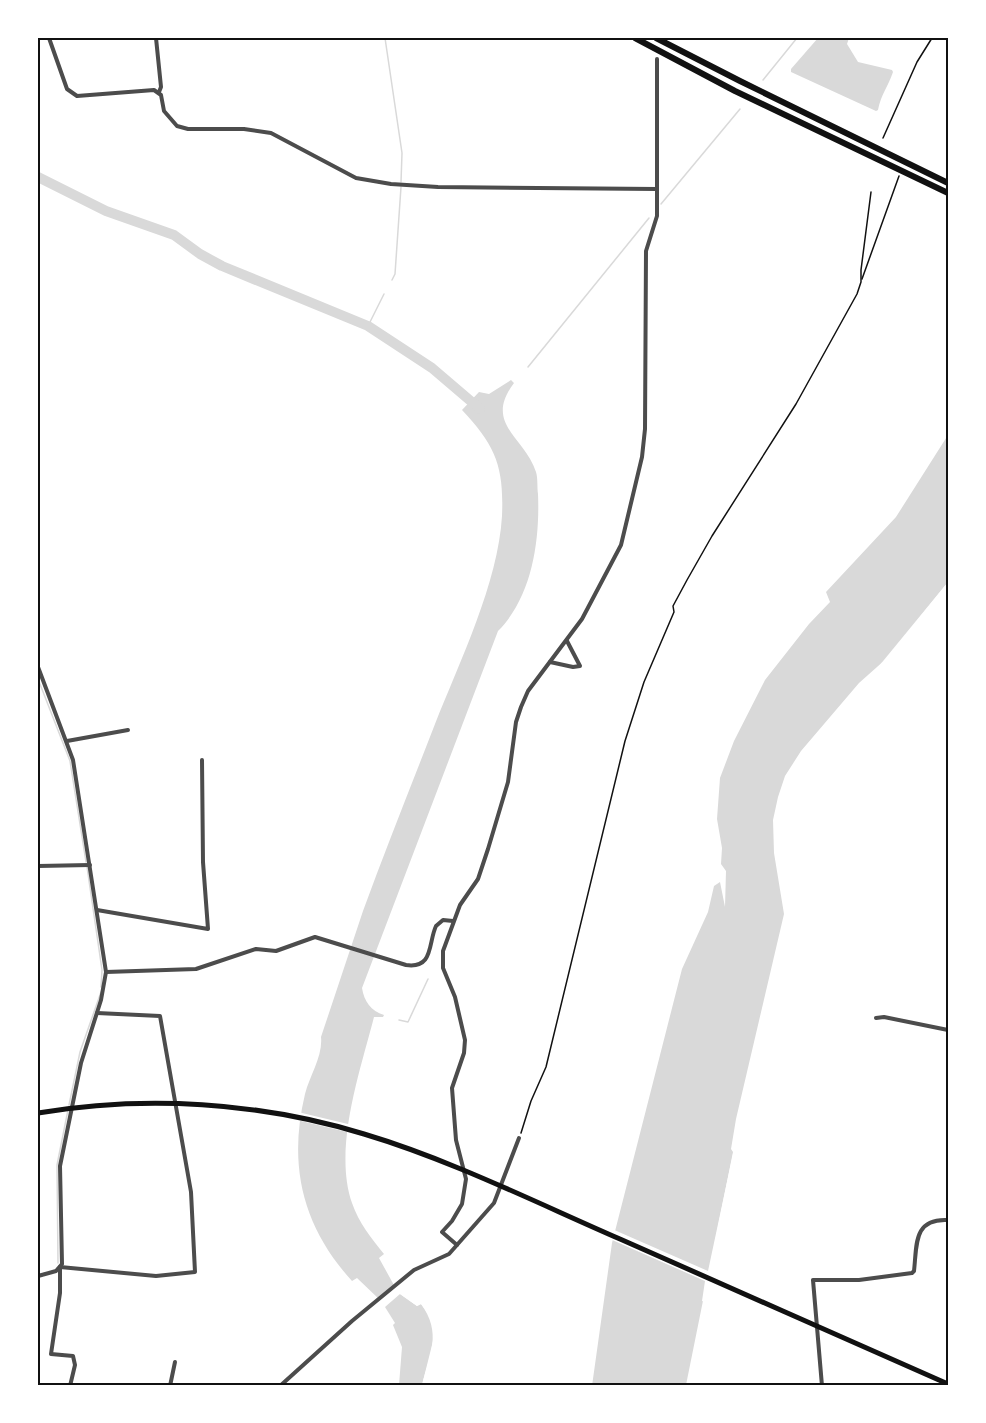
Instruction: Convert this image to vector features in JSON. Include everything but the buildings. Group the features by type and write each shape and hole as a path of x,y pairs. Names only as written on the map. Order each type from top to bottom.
{"highway":[{"path":"635,38 735,91 948,194"},
{"path":"656,38 948,183"}],"main road":[{"path":"38,1113 130,1104 183,1104 274,1113 363,1133 477,1177 948,1384"}],"street":[{"path":"48,38 67,89 72,94 77,96 154,90 159,92"},
{"path":"156,38 161,87 159,92 164,111 177,126 188,129 244,129 271,133 356,178 391,184 438,187 657,189"},
{"path":"457,1245 442,1232 458,1213 466,1188 465,1170 456,1140 452,1088 464,1053 465,1040 455,998 443,968 442,957 453,921 460,905 478,879 488,849 508,782 516,722 521,707 528,691 582,619 617,557 627,526 642,457 645,429 646,251 657,216 657,59"},
{"path":"550,662 573,667 580,666 567,641"},
{"path":"38,667 74,760 106,972 103,993 81,1063 60,1166 60,1293 51,1354 73,1356 75,1365 70,1386"},
{"path":"67,741 128,730"},
{"path":"97,910 208,929 203,862 202,760"},
{"path":"38,866 90,865"},
{"path":"106,972 196,969 256,949 276,951 319,937 406,965 416,966 428,956 436,926 443,920 453,921"},
{"path":"38,1276 51,1273 60,1267 156,1276 195,1272 191,1192 160,1016 97,1012"},
{"path":"876,1018 884,1017 948,1030"},
{"path":"280,1386 396,1284 423,1265 449,1254 489,1209 502,1188 519,1138"},
{"path":"822,1386 813,1280 859,1280 912,1273 919,1233 927,1224 938,1220 948,1220"},
{"path":"170,1386 175,1362"}],"path":[{"path":"883,138 887,124 896,110 917,62 932,38"},
{"path":"519,1138 531,1101 546,1067 631,720 654,656 674,612 673,606 712,536 796,404 857,294 899,175"},
{"path":"861,282 871,192"}],"shaded area":[{"path":"818,38 849,38 847,44 858,62 892,70 878,110 791,72 791,69"},
{"path":"511,380 514,383 506,397 503,409 504,420 531,460 537,477 537,530 532,567 519,602 498,631 362,988 369,1005 384,1015 374,1017 351,1110 345,1158 352,1203 362,1224 384,1254 379,1258 395,1287 380,1300 357,1278 352,1281 321,1239 303,1194 299,1170 300,1120 305,1094 320,1051 321,1037 363,911 486,595 499,542 502,499 496,458 483,435 462,410 479,392 489,394"},
{"path":"948,435 948,582 886,659 859,683 801,751 785,776 778,797 773,820 774,853 784,914 736,1119 731,1149 733,1152 686,1385 592,1386 612,1243 682,969 708,912 714,886 720,882 725,907 726,871 721,864 722,848 717,819 720,778 734,741 765,680 809,624 830,602 826,592 896,517"},
{"path":"400,1294 417,1306 421,1304 431,1325 433,1334 431,1353 422,1385 399,1385 402,1347 393,1325 395,1323 385,1307"}],"pier":[{"path":"948,582 948,587 889,661 879,666"},
{"path":"298,1112 352,1125 351,1133 297,1120"},
{"path":"734,1149 736,1153 705,1302 702,1301 705,1281 610,1239 612,1229 708,1271"},
{"path":"403,1292 417,1303 423,1302 436,1325 436,1341 425,1386 422,1385 433,1341 433,1326 421,1304 417,1306 400,1294"}],"waterway":[{"path":"385,38 402,153 401,182"},
{"path":"763,80 797,38"},
{"path":"661,204 740,109"},
{"path":"38,177 106,211 174,235 200,254 222,266 368,326 432,368 480,409"},
{"path":"392,280 395,274 401,187"},
{"path":"528,367 649,218"},
{"path":"368,326 384,294"},
{"path":"38,679 70,761 86,862"},
{"path":"87,867 102,970 101,987"},
{"path":"399,1020 408,1022 428,979"},
{"path":"69,1105 80,1052 101,992"},
{"path":"58,1263 57,1165 68,1110"}]}
